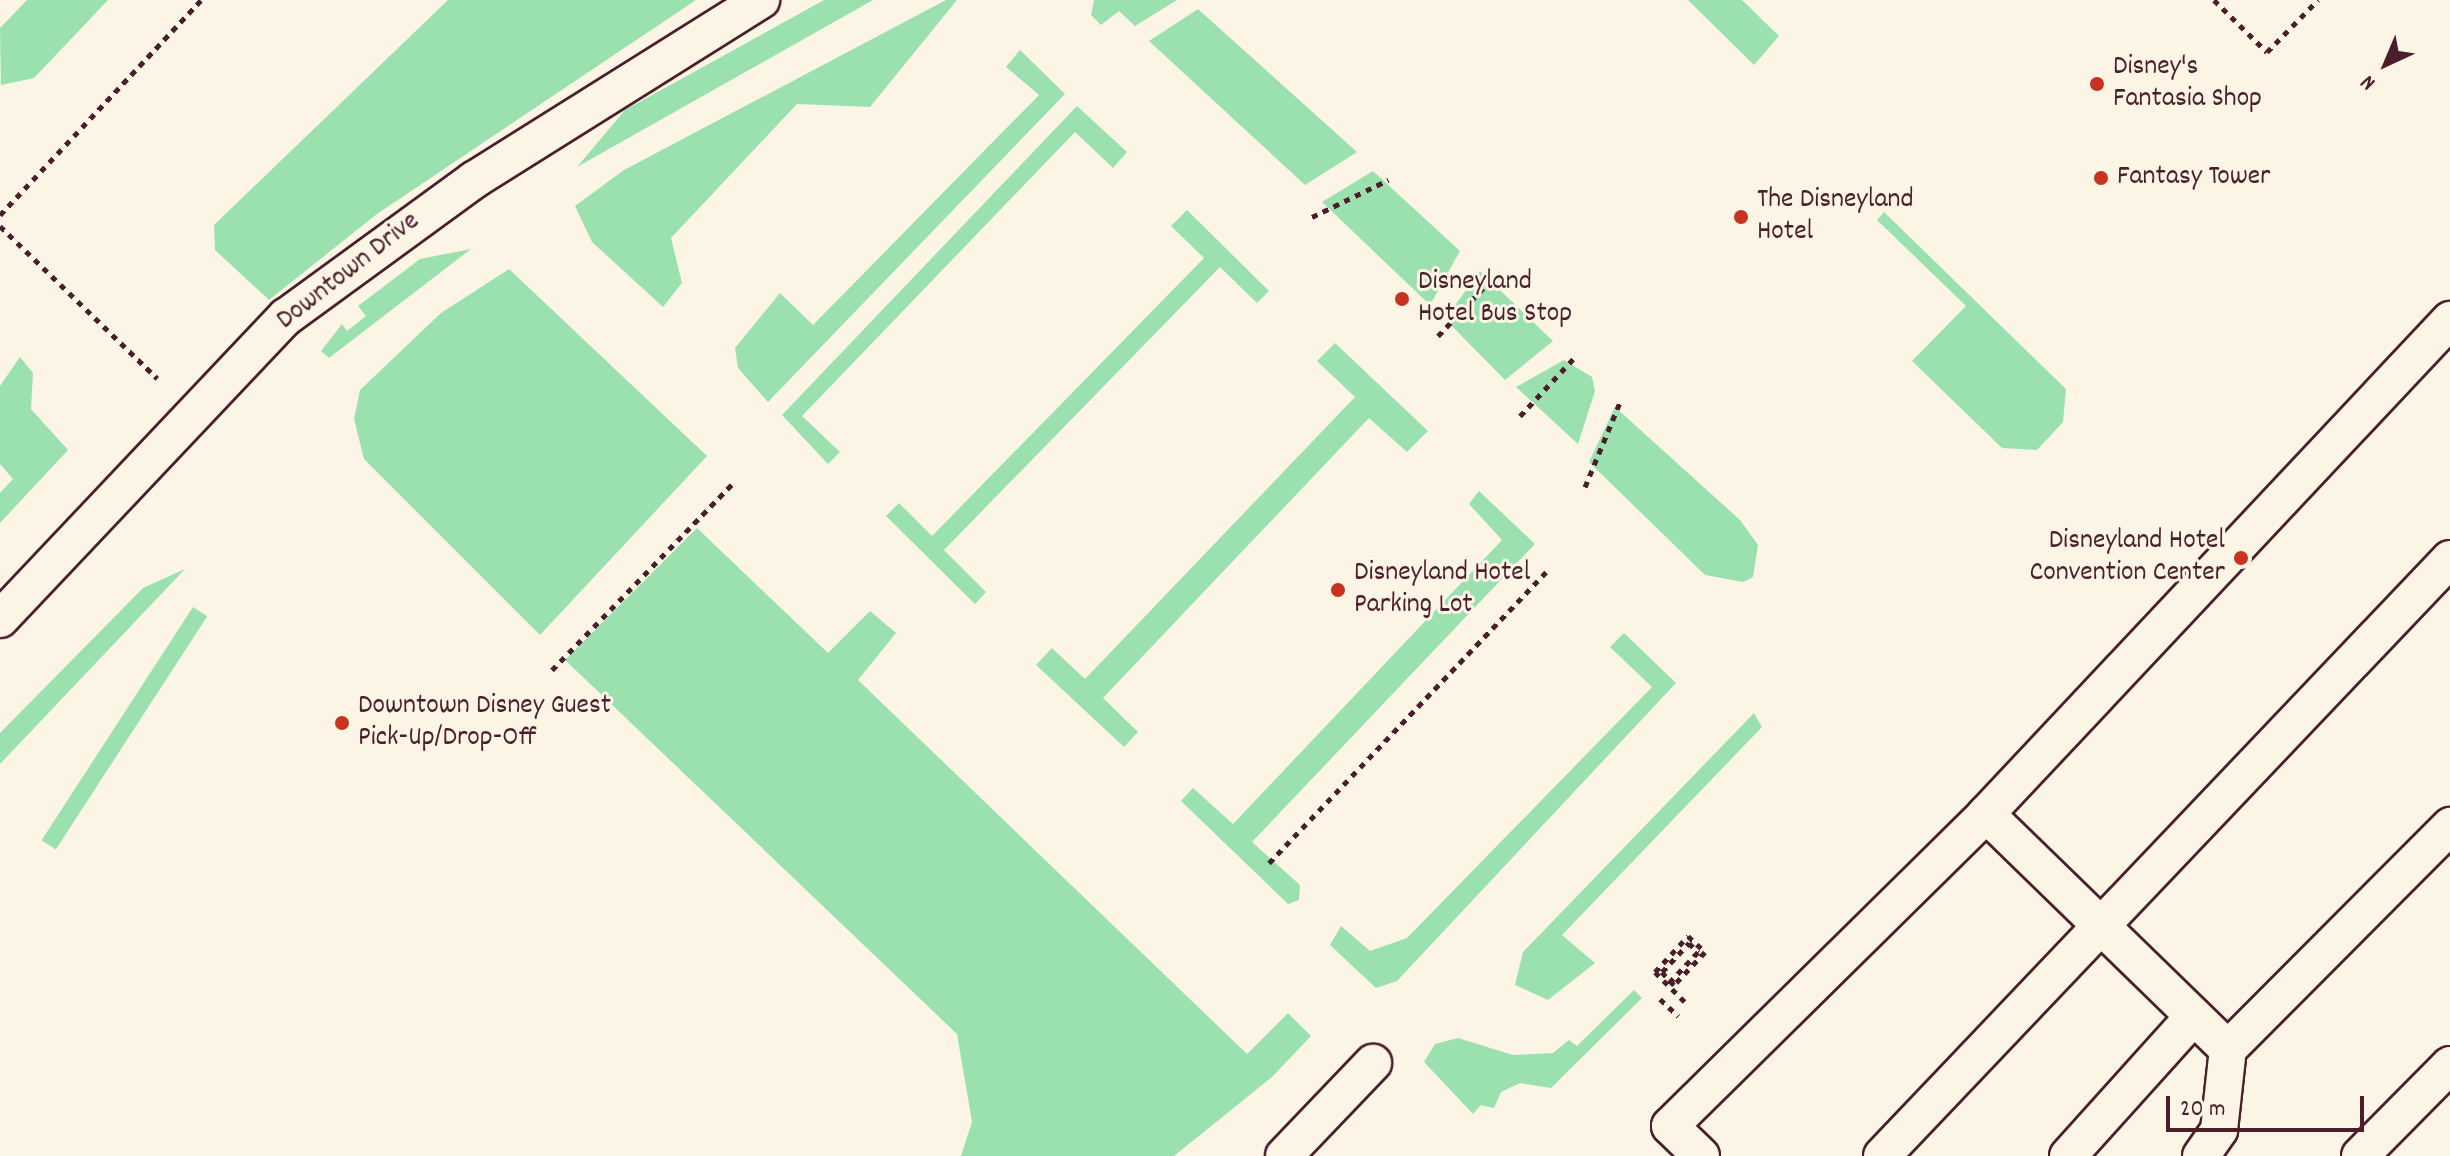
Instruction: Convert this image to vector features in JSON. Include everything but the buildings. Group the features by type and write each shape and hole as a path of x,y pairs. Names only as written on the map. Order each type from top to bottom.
{"lane":[{"name":"Downtown Drive","path":"0,619 196,416 286,317 395,234 761,0"},
{"path":"1701,1156 1670,1126 1986,814 2450,320"},
{"path":"1882,1156 2104,929 2450,559"},
{"path":"1986,814 2228,1049"},
{"path":"2201,1156 2219,1130 2228,1049 2450,826"},
{"path":"2068,1156 2194,1016"},
{"path":"1284,1156 1373,1063"},
{"path":"2360,1156 2450,1065"}],"path":[{"path":"0,215 201,0"},
{"path":"2214,0 2267,52 2318,0"},
{"path":"1312,217 1388,180"},
{"path":"0,226 196,416"},
{"path":"1438,336 1491,280"},
{"path":"1520,416 1574,358"},
{"path":"1585,487 1620,402"},
{"path":"552,670 732,484"},
{"path":"1269,863 1550,568"},
{"path":"1669,983 1698,952 1689,943 1662,972 1674,985 1705,952 1688,936 1655,972 1688,1005"},
{"path":"1660,999 1678,1016"}],"green space":[{"path":"27,0 108,0 34,78 1,85 0,28"},
{"path":"448,0 696,0 377,214 269,300 215,250 214,225"},
{"path":"824,0 873,0 577,167 625,110"},
{"path":"946,0 957,0 870,107 797,104 671,238 682,283 663,307 592,242 575,206 624,170"},
{"path":"1094,0 1177,0 1135,26 1119,11 1101,25 1091,15"},
{"path":"1688,0 1742,0 1779,36 1754,65"},
{"path":"1198,9 1357,152 1305,185 1149,41"},
{"path":"1020,50 1065,94 768,402 738,368 735,348 780,293 813,325 1039,95 1006,67"},
{"path":"1077,106 1127,152 1113,168 1075,132 802,416 840,452 828,464 782,415"},
{"path":"1373,171 1460,251 1430,305 1322,202"},
{"path":"1187,210 1269,291 1257,303 1220,267 944,550 986,592 975,604 886,516 899,503 932,536 1204,258 1171,226"},
{"path":"1884,212 2066,389 2063,422 2037,450 2002,448 1912,361 1966,306 1877,220"},
{"path":"471,249 329,358 321,351 342,324 347,331 366,316 358,306 420,259"},
{"path":"509,269 707,456 540,635 364,459 354,419 360,390 441,313"},
{"path":"1480,271 1553,341 1505,380 1445,319"},
{"path":"1335,343 1428,431 1407,452 1369,418 1103,698 1138,732 1124,747 1036,665 1052,648 1085,679 1355,397 1317,361"},
{"path":"20,357 33,373 31,409 68,450 0,523 0,493 13,479 0,464 0,386"},
{"path":"1564,360 1592,377 1595,391 1578,444 1516,387"},
{"path":"1615,407 1740,520 1758,545 1753,577 1743,582 1705,575 1589,462"},
{"path":"1479,491 1535,544 1252,842 1300,885 1299,900 1288,904 1181,801 1193,788 1233,824 1502,540 1469,504"},
{"path":"697,528 828,653 870,611 896,633 858,680 1247,1054 1288,1013 1311,1036 1272,1077 1174,1156 961,1156 972,1122 957,1034 565,660"},
{"path":"185,569 0,764 0,733 143,588"},
{"path":"193,607 207,616 56,849 42,840"},
{"path":"1624,633 1676,683 1397,981 1376,988 1330,945 1341,926 1370,951 1407,938 1652,687 1610,647"},
{"path":"1754,713 1762,727 1562,935 1595,963 1548,1000 1515,985 1523,952"},
{"path":"1634,990 1642,998 1551,1088 1520,1083 1501,1092 1494,1108 1481,1105 1473,1114 1424,1062 1435,1044 1458,1038 1513,1055 1553,1053 1569,1040 1577,1046"}],"place":[{"name":"Disney's Fantasia Shop","path":"2097,84"},
{"name":"Fantasy Tower","path":"2101,178"},
{"name":"The Disneyland Hotel","path":"1741,217"},
{"name":"Disneyland Hotel Bus Stop","path":"1402,299"},
{"name":"Disneyland Hotel Convention Center","path":"2241,558"},
{"name":"Disneyland Hotel Parking Lot","path":"1338,590"},
{"name":"Downtown Disney Guest Pick-Up/Drop-Off","path":"342,723"}]}
